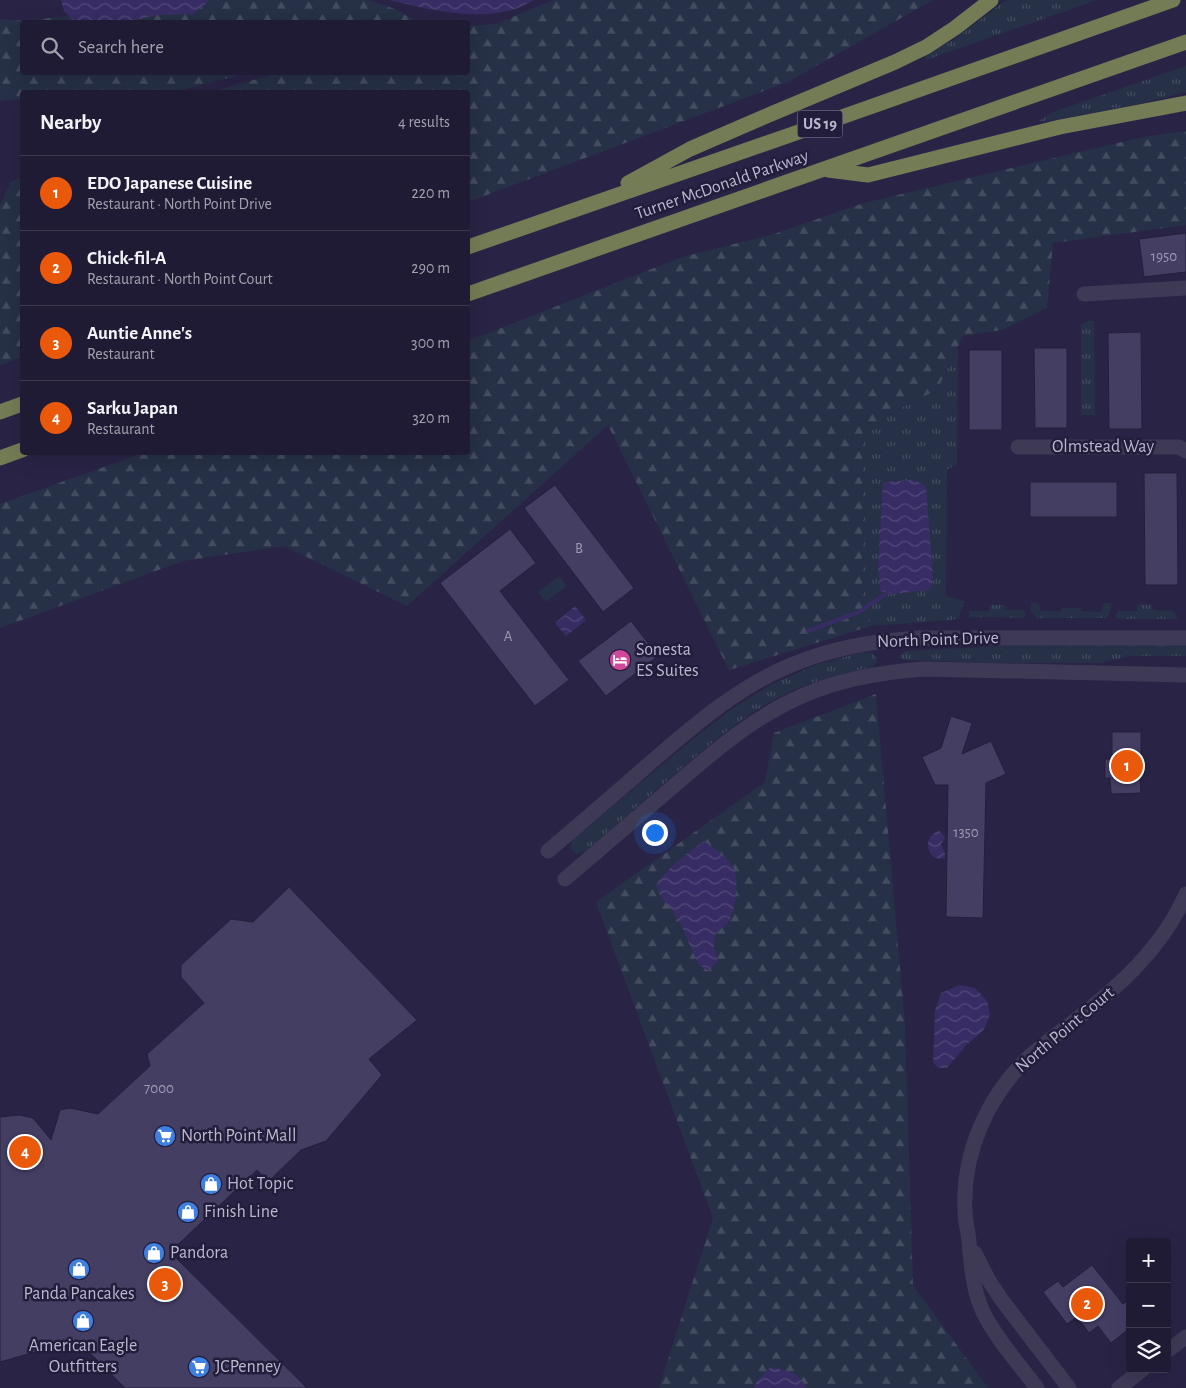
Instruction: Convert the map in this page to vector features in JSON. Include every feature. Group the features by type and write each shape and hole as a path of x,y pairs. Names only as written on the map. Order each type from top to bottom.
{"highway":[{"path":"586,205 690,149 918,51 955,28 991,0"},
{"name":"Turner McDonald Parkway","path":"470,246 1173,0"},
{"name":"Turner McDonald Parkway","path":"470,293 1186,42"},
{"path":"824,170 868,175 1060,127 1186,103"},
{"path":"0,412 20,405"},
{"path":"0,458 20,451"}],"street":[{"path":"1084,294 1186,288"},
{"name":"Olmstead Way","path":"1018,447 1179,448 1186,451"},
{"name":"North Point Drive","path":"548,851 695,724 726,701 789,666 821,654 882,640 919,638 1186,638"},
{"name":"North Point Drive","path":"565,879 716,750 745,728 802,696 831,685 892,672 924,669 1186,675"},
{"name":"North Point Court","path":"1037,1388 995,1334 983,1312 976,1290 965,1212 965,1188 974,1142 994,1100 1009,1077 1028,1058 1108,994 1144,959 1167,929 1186,894"},
{"name":"North Point Court","path":"969,1237 977,1258 1001,1299 1069,1388"},
{"path":"1171,1348 1186,1337"},
{"path":"1119,1388 1138,1373"}],"green space":[{"path":"128,0 368,0 395,9 414,20 33,20 78,15"},
{"path":"553,0 933,0 788,82 470,201 470,90 217,90 272,75 470,75 470,26 496,24"},
{"path":"1006,0 1097,0 926,60 924,54 952,41"},
{"path":"0,19 20,21 20,75 240,75 182,90 20,90 20,99 0,101"},
{"path":"1186,66 1186,92 1148,102 1043,122 1039,121 1053,112"},
{"path":"1186,131 1186,225 1053,243 1047,308 1002,330 963,336 937,390 900,408 862,434 862,591 871,626 729,670 608,425 407,606 284,546 183,561 0,628 0,504 137,455 470,455 470,340 682,257 774,234 864,203 1143,137"},
{"path":"20,178 20,358 0,365 0,205 11,182"},
{"path":"1086,321 1094,321 1095,415 1081,415 1081,325"},
{"path":"958,347 957,464 947,470 946,596 965,601 959,618 952,620 871,626 862,591 862,434 900,408 937,390"},
{"path":"559,576 567,586 546,602 538,592"},
{"path":"1031,602 1038,603 1041,611 1081,608 1081,611 1100,612 1105,603 1111,603 1111,610 1107,618 1036,618 1031,611"},
{"path":"1137,604 1152,605 1153,610 1173,611 1178,619 1116,619 1118,611 1137,611"},
{"path":"989,605 1004,605 1005,610 1023,610 1026,615 1024,618 969,618 969,611 989,611"},
{"path":"1186,645 1186,656 1131,656 1099,663 991,663 907,660 900,658 900,655 905,651 1006,646"},
{"path":"860,653 873,653 877,663 872,667 808,684 764,705 702,751 586,851 578,854 573,852 571,841 733,708 774,683 818,664"},
{"path":"876,694 905,1025 913,1285 988,1388 659,1388 713,1218 596,902 765,782 774,733"}],"water":[{"path":"61,0 210,0 193,14 158,15 134,20 72,20 64,11"},
{"path":"390,0 534,0 518,8 500,13 463,14 444,12"},
{"path":"914,480 926,486 933,579 930,590 892,594 880,591 878,566 883,482"},
{"path":"575,606 586,620 566,636 555,623"},
{"path":"939,831 945,838 941,844 945,858 939,859 934,857 928,849 928,843 933,834"},
{"path":"704,841 730,863 736,878 733,912 728,923 716,933 714,946 718,961 709,971 698,964 681,925 672,910 661,898 656,885 684,856"},
{"path":"960,985 975,988 987,1001 990,1015 983,1031 967,1044 947,1068 938,1068 933,1062 935,1011 941,993"},
{"path":"771,1367 796,1375 807,1388 754,1388 756,1382"}],"building":[{"path":"1186,233 1186,272 1144,277 1139,239"},
{"path":"1141,332 1142,429 1109,429 1108,333"},
{"path":"1034,348 1067,348 1067,428 1035,428"},
{"path":"969,350 1002,350 1002,430 969,430"},
{"path":"1144,473 1177,473 1178,585 1145,585"},
{"path":"1030,482 1117,482 1117,517 1030,517"},
{"path":"555,485 634,588 603,612 524,508"},
{"path":"510,529 536,563 500,591 569,680 535,706 440,583"},
{"path":"631,621 658,656 606,696 578,661"},
{"path":"951,716 972,723 962,754 991,741 1006,774 986,783 983,918 946,917 948,785 935,785 922,757 941,748"},
{"path":"1112,732 1141,732 1141,761 1144,761 1144,776 1140,776 1141,793 1111,794 1110,778 1105,778 1105,759 1112,759"},
{"name":"North Point Mall","path":"289,887 417,1020 369,1059 382,1075 326,1141 301,1150 268,1182 257,1170 170,1252 307,1388 125,1388 77,1340 0,1362 0,1117 19,1115 33,1118 51,1140 60,1110 70,1108 98,1114 150,1066 147,1054 204,1003 181,977 181,965 231,919 253,922"},
{"path":"1092,1265 1123,1304 1126,1302 1126,1331 1111,1343 1098,1326 1089,1333 1077,1317 1067,1324 1043,1292 1058,1281 1063,1287"}],"waterway":[{"path":"808,631 859,612 887,593"}],"place":[{"name":"Sonesta ES Suites","path":"620,660"},
{"name":"EDO Japanese Cuisine","path":"1127,766"},
{"name":"North Point Mall","path":"165,1136"},
{"name":"Sarku Japan","path":"25,1152"},
{"name":"Hot Topic","path":"211,1184"},
{"name":"Finish Line","path":"188,1212"},
{"name":"Pandora","path":"154,1253"},
{"name":"Panda Pancakes","path":"79,1269"},
{"name":"Auntie Anne's","path":"165,1284"},
{"name":"Chick-fil-A","path":"1087,1304"},
{"name":"American Eagle Outfitters","path":"83,1321"},
{"name":"JCPenney","path":"199,1367"}]}
